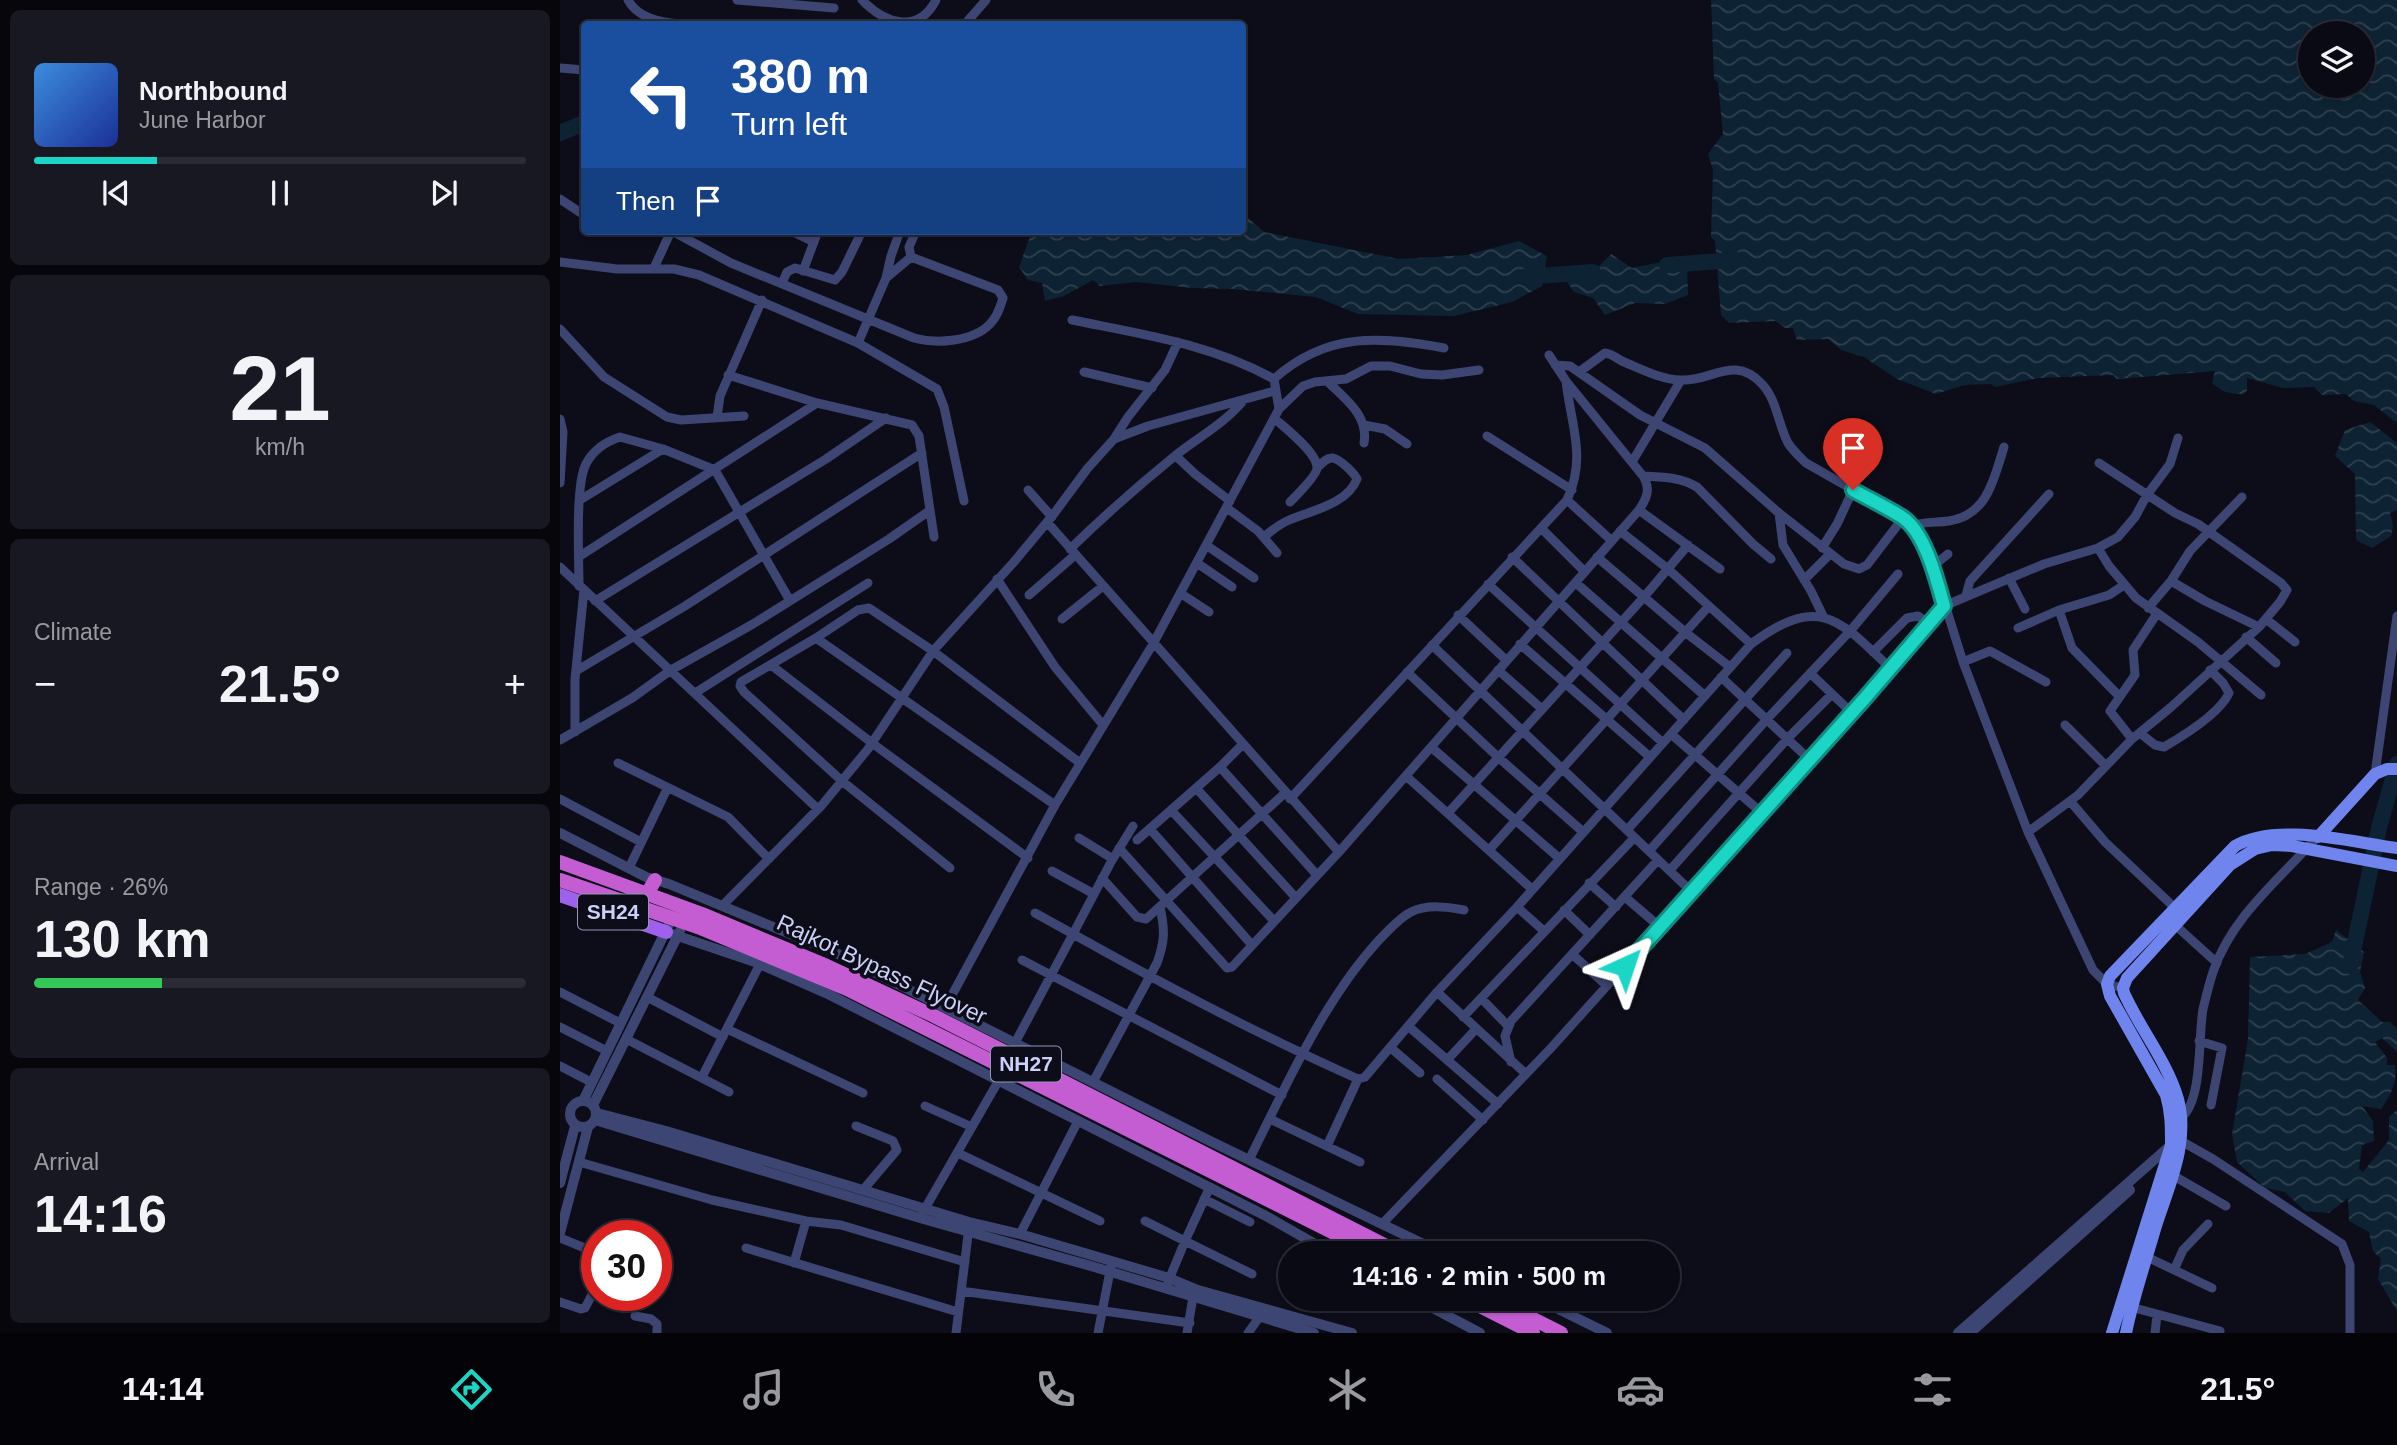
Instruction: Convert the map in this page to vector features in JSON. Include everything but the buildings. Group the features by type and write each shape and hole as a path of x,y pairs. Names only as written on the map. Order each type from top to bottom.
{"highway":[{"name":"Rajkot Bypass Flyover","path":"560,862 751,933 898,999 1342,1230 1357,1241"},
{"name":"Rajkot Bypass Flyover","path":"560,880 638,907 675,927 783,960 1370,1241"},
{"path":"648,894 655,880"},
{"path":"1490,1311 1533,1333"},
{"path":"1518,1311 1561,1333"}],"main road":[{"path":"2318,837 2386,771"},
{"path":"2126,1333 2147,1257 2174,1176 2176,1145 2166,1095 2110,996 2107,984 2110,976 2235,846 2244,840 2281,833 2397,848"},
{"path":"2112,1333 2176,1145 2182,1117 2172,1083 2129,1004 2123,988 2127,978 2241,856 2255,849 2272,845 2306,849 2395,866"},
{"name":"SH24","path":"560,895 675,927"}],"street":[{"path":"628,0 631,6 644,16 660,21"},
{"path":"737,0 834,8"},
{"path":"862,0 880,15 898,21"},
{"path":"914,21 929,11 936,0"},
{"path":"968,21 986,0"},
{"path":"560,68 581,70"},
{"path":"560,199 581,213"},
{"path":"653,268 669,235"},
{"path":"685,235 731,263 914,338 929,342 970,335 982,331 990,324 1003,298 998,290 911,257"},
{"path":"799,235 814,242"},
{"path":"803,271 817,235"},
{"path":"782,283 791,269 835,280 842,272 860,235"},
{"path":"858,343 886,278 899,235"},
{"path":"911,257 909,247 914,235"},
{"path":"886,278 911,257"},
{"path":"560,262 617,269 674,269 699,275 858,343 937,389 944,407 964,501"},
{"path":"717,417 720,396 762,300"},
{"path":"1072,320 1199,346 1247,364 1274,379"},
{"path":"560,329 604,377 667,417 681,420 744,416"},
{"path":"1274,379 1300,359 1321,348 1352,341 1377,339 1444,348"},
{"path":"722,906 842,781 872,743 933,651 1115,439 1128,417 1165,370 1178,342"},
{"path":"1579,372 1598,356 1610,354 1643,369 1681,380 1709,376 1728,369 1753,376 1772,398 1787,442 1795,453 1807,463 1903,518 1911,526 1933,566 1963,662 2028,832 2093,970 2107,984 2123,988"},
{"path":"1119,848 1164,904 1227,968 1232,967 1339,852 1576,583 1639,510 1648,492 1647,483 1566,381 1549,355"},
{"path":"945,1008 1055,805 1153,644 1276,414 1303,386 1346,379 1361,370 1380,365 1421,374 1443,375 1479,370"},
{"path":"1555,365 1570,366 1640,415 1704,448 1779,513 1851,568 1858,569 1867,565 1903,518"},
{"path":"1084,372 1152,388"},
{"path":"729,375 817,403 908,423 916,429 934,537"},
{"path":"1274,379 1276,414 1306,447 1317,468"},
{"path":"1632,462 1681,380"},
{"path":"1327,381 1351,404 1364,425 1364,443"},
{"path":"1102,878 1142,919 1146,919 1263,813 1287,796 1407,672 1567,500 1578,471 1577,445 1566,381"},
{"path":"1115,439 1148,426 1274,391"},
{"path":"1029,595 1121,500 1229,416 1245,399"},
{"path":"580,556 817,403"},
{"path":"595,601 826,459 886,418"},
{"path":"560,419 563,432 560,484"},
{"path":"1364,425 1385,429 1407,444"},
{"path":"1487,436 1572,490"},
{"path":"575,732 580,479 584,466 600,446 620,437 663,449 715,470 789,599"},
{"path":"1382,1224 1607,986 1763,814 1944,606 2009,578 2098,548 2118,537 2126,530 2147,495 2171,464 2178,438"},
{"path":"1911,526 1969,515 1984,499 1994,481 2004,447"},
{"path":"580,500 663,449"},
{"path":"576,671 825,517 922,453"},
{"path":"1176,456 1264,537 1277,553"},
{"path":"1264,537 1278,525 1332,503 1356,484 1357,479 1334,458 1328,458 1290,502"},
{"path":"2028,832 2070,801 2136,736 2262,623 2287,590 2198,524 2175,513 2099,463"},
{"path":"1643,476 1668,477 1687,481 1697,487 1771,559"},
{"path":"1028,490 1072,552 1339,852"},
{"path":"1804,580 1826,551 1853,490"},
{"path":"1966,596 1970,582 2049,494"},
{"path":"2148,608 2171,581 2190,551 2242,497"},
{"path":"1567,500 1612,541"},
{"path":"1639,510 1720,569"},
{"path":"560,740 632,698 671,670 753,624 929,511"},
{"path":"1779,513 1783,545 1824,618"},
{"path":"1541,528 1585,572"},
{"path":"1620,531 1668,569 1751,644"},
{"path":"1206,545 1254,578"},
{"path":"1448,813 1688,545"},
{"path":"2098,548 2124,585 2148,608 2198,642 2261,695"},
{"path":"1933,566 1948,554"},
{"path":"1513,557 1684,720"},
{"path":"1597,557 1730,667"},
{"path":"1197,563 1232,587"},
{"path":"560,567 818,809"},
{"path":"1649,851 1851,630 1898,574"},
{"path":"2009,578 2025,609"},
{"path":"560,579 578,585"},
{"path":"997,579 1055,667 1103,725"},
{"path":"2171,581 2205,601 2262,623 2295,642"},
{"path":"695,693 868,583"},
{"path":"1576,583 1705,696"},
{"path":"1488,584 1663,743"},
{"path":"2018,628 2059,610 2101,598 2124,585"},
{"path":"1062,619 1103,586"},
{"path":"1180,593 1209,612"},
{"path":"1489,850 1708,607"},
{"path":"950,868 842,781 740,686 741,682 864,608 869,608 933,651 1080,763"},
{"path":"2059,610 2072,648 2119,696"},
{"path":"1458,615 1506,660"},
{"path":"2156,615 2133,650 2135,675 2110,711 2136,736 2164,747 2204,719 2228,697 2228,689 2210,670"},
{"path":"1327,1146 1359,1079 1371,1073 1437,992 1517,907 1751,644 1783,622 1811,616 1824,618 1851,630 1891,668"},
{"path":"1873,652 1907,618 1918,616 1929,623"},
{"path":"2386,771 2397,616"},
{"path":"2246,637 2276,663"},
{"path":"816,638 1055,805"},
{"path":"1520,644 1650,757"},
{"path":"1432,645 1692,892"},
{"path":"1963,662 1990,651 2046,682"},
{"path":"1627,830 1787,653"},
{"path":"771,665 1028,858"},
{"path":"1498,670 1542,709"},
{"path":"1407,672 1538,794 1582,831"},
{"path":"1810,673 1852,713"},
{"path":"1721,677 1810,760"},
{"path":"1670,870 1788,738 1832,694"},
{"path":"2065,725 2106,766"},
{"path":"1671,734 1763,814"},
{"path":"1137,840 1243,744"},
{"path":"1431,747 1559,858"},
{"path":"618,763 728,817 769,859"},
{"path":"1220,767 1317,875"},
{"path":"1406,776 1532,889"},
{"path":"1196,788 1296,898"},
{"path":"628,868 667,789"},
{"path":"560,799 641,842"},
{"path":"2070,801 2105,842 2175,908"},
{"path":"1171,810 1274,921"},
{"path":"1015,1043 1102,878 1133,826"},
{"path":"1150,829 1252,945"},
{"path":"560,833 655,880 836,953 1417,1241"},
{"path":"2182,1117 2190,1108 2195,1089 2204,1007 2217,963 2232,932 2248,910 2318,837"},
{"path":"1079,838 1113,859"},
{"path":"1463,1017 1634,838"},
{"path":"1511,1062 1506,1046 1508,1026 1658,860"},
{"path":"1052,871 1094,894"},
{"path":"1589,884 1616,907"},
{"path":"1626,897 1660,927"},
{"path":"1093,1082 1164,944 1164,904"},
{"path":"1249,1160 1334,997 1371,950 1398,922 1412,912 1444,907 1464,910"},
{"path":"1517,907 1544,931"},
{"path":"1564,910 1590,934"},
{"path":"1035,913 1149,976 1304,1055 1359,1079"},
{"path":"2174,925 2217,963"},
{"path":"675,927 830,995 1210,1187 1310,1241"},
{"path":"581,1246 560,1236 591,1113 647,997 675,927"},
{"path":"591,1113 591,1082 620,1023 675,927"},
{"path":"1573,954 1607,986"},
{"path":"1022,960 1282,1095"},
{"path":"702,1077 760,964"},
{"path":"560,992 620,1023"},
{"path":"1437,992 1526,1074"},
{"path":"647,997 863,1093"},
{"path":"1481,998 1508,1026"},
{"path":"1408,1026 1498,1104"},
{"path":"560,1027 607,1051"},
{"path":"1448,1059 1476,1029"},
{"path":"626,1039 729,1092"},
{"path":"2199,1041 2222,1048 2211,1105"},
{"path":"1391,1048 1420,1073"},
{"path":"560,1066 591,1082"},
{"path":"1437,1079 1482,1120"},
{"path":"923,1213 999,1080"},
{"path":"560,1183 567,1116 573,1105 591,1113 969,1227 1167,1284 1314,1333"},
{"path":"925,1107 972,1127"},
{"path":"567,1116 591,1113 666,1131 863,1189 923,1213"},
{"path":"1270,1119 1360,1162"},
{"path":"1020,1234 1056,1159 1078,1121"},
{"path":"856,1126 893,1141 897,1146 897,1150 863,1189"},
{"path":"2176,1145 2234,1172 2342,1244 2350,1265 2350,1333"},
{"path":"1958,1333 2176,1145"},
{"path":"1970,1333 2176,1145"},
{"path":"958,1153 1100,1221"},
{"path":"579,1161 712,1200 806,1221 841,1225 965,1262"},
{"path":"2174,1176 2226,1206"},
{"path":"1167,1284 1210,1187"},
{"path":"1204,1199 1250,1222"},
{"path":"794,1263 806,1221"},
{"path":"1145,1221 1252,1274"},
{"path":"2174,1270 2183,1250 2208,1224"},
{"path":"969,1227 1020,1234 1110,1267"},
{"path":"956,1333 969,1227"},
{"path":"746,1248 958,1312"},
{"path":"2147,1257 2212,1288"},
{"path":"1098,1333 1110,1267"},
{"path":"1167,1284 1193,1297 1324,1329 1352,1333"},
{"path":"961,1291 1103,1310 1189,1328 1193,1297"},
{"path":"560,1302 581,1309"},
{"path":"2132,1307 2220,1331"},
{"path":"1438,1311 1480,1333"},
{"path":"1562,1311 1607,1333"},
{"path":"1248,1333 1262,1314"},
{"path":"2155,1333 2157,1315"},
{"path":"635,1317 655,1321 657,1333"}],"water":[{"path":"1711,0 2397,0 2397,423 2374,405 2354,401 2346,394 2322,395 2314,387 2283,388 2247,378 2247,390 2244,394 2226,392 2212,383 2215,371 2117,379 2113,375 2038,378 1995,387 1991,384 1964,385 1936,394 1897,379 1864,357 1841,350 1828,339 1797,340 1793,328 1785,328 1776,321 1729,323 1721,315 1715,241 1711,237 1713,170 1708,154 1723,134 1718,83 1714,79"},
{"path":"1246,216 1264,232 1399,259 1467,255 1519,241 1547,256 1542,286 1512,302 1454,316 1358,314 1316,297 1136,282 1100,286 1093,280 1064,296 1045,301 1042,283 1028,280 1019,267 1031,235 1246,235"},
{"path":"1611,254 1632,268 1672,260 1687,263 1688,295 1665,304 1635,303 1605,315 1593,298 1574,292 1565,279 1579,265 1597,268"},
{"path":"2370,422 2397,443 2397,510 2390,513 2393,526 2391,536 2372,548 2356,540 2355,474 2335,456 2345,430"},
{"path":"2336,930 2364,952 2360,972 2365,988 2358,1000 2382,1022 2390,1022 2397,1029 2397,1052 2382,1038 2375,1042 2387,1058 2387,1065 2395,1065 2395,1078 2381,1109 2362,1106 2373,1121 2374,1141 2362,1145 2359,1169 2363,1172 2389,1140 2389,1117 2397,1110 2397,1311 2378,1279 2381,1259 2373,1251 2369,1232 2349,1221 2348,1198 2329,1213 2305,1211 2285,1192 2265,1188 2237,1162 2232,1134 2248,1039 2250,957 2305,954 2332,942"}],"waterway":[{"path":"560,133 581,124"},
{"path":"1667,265 1736,260"},
{"path":"1524,277 1593,272"},
{"path":"2350,966 2379,828 2397,764"}],"route":[{"path":"1625,966 1944,606 1933,566 1911,526 1903,518 1853,490"}]}
